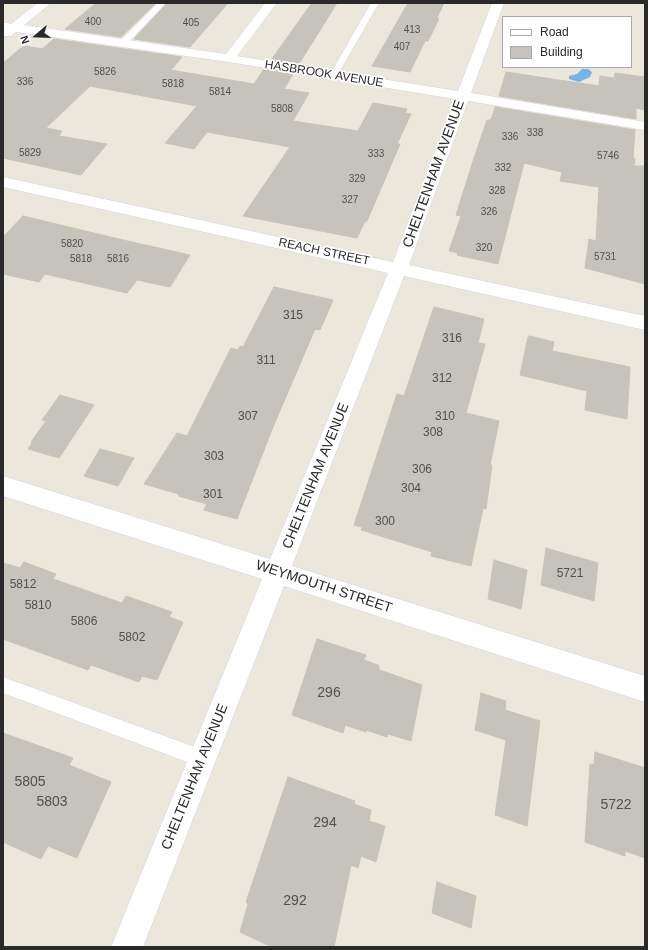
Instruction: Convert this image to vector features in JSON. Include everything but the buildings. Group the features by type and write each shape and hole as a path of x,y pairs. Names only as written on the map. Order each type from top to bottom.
{"street":[{"path":"3,36 9,27 45,3"},
{"path":"229,58 272,3"},
{"name":"CHELTENHAM AVENUE","path":"127,947 399,268 498,3"},
{"name":"HASBROOK AVENUE","path":"9,27 229,58 645,126"},
{"name":"REACH STREET","path":"3,182 645,323"},
{"name":"WEYMOUTH STREET","path":"3,486 645,689"}],"lane":[{"path":"122,43 162,3"},
{"path":"333,76 375,3"},
{"path":"3,685 203,759"}],"water":[{"path":"582,69 588,69 592,72 590,77 579,82 569,79 569,76 577,74"}]}
